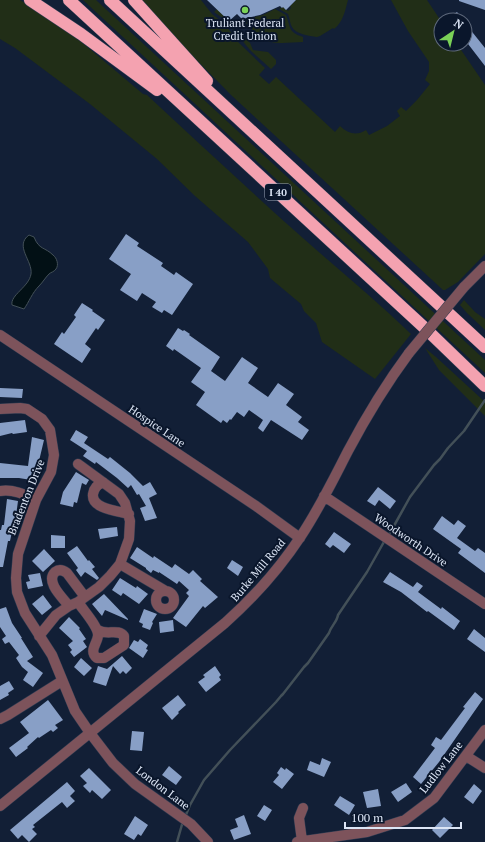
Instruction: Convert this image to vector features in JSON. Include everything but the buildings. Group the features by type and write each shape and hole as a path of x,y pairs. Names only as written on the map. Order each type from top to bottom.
{"highway":[{"path":"30,0 82,34 205,125"},
{"name":"I 40","path":"69,0 485,386"},
{"name":"I 40","path":"110,0 485,347"},
{"path":"134,0 268,147"}],"street":[{"name":"Burke Mill Road","path":"0,806 239,611 275,571 300,538 391,377 464,287 485,266"},
{"name":"Hospice Lane","path":"0,335 256,506 300,538"},
{"name":"Bradenton Drive","path":"0,408 27,409 42,419 50,430 54,448 54,462 51,472 36,500 18,554 16,578 19,597 25,613 52,654 75,711 90,734"},
{"path":"39,636 56,615 110,576 120,564 129,539 131,528 129,514 125,503 119,494 78,464"},
{"path":"103,482 98,484 93,493 93,499 96,504 129,514"},
{"path":"0,491 14,491 36,500"},
{"name":"Woodworth Drive","path":"324,496 485,604"},
{"path":"120,564 164,590"},
{"path":"77,601 98,630"},
{"path":"0,719 8,716 62,681"},
{"name":"Ludlow Lane","path":"299,841 367,837 405,820 434,798 485,730"},
{"name":"London Lane","path":"90,734 113,763 135,784 191,824 208,842"},
{"path":"466,756 485,768"},
{"path":"299,841 299,818 303,808"}],"green space":[{"path":"0,0 20,0 62,27 143,94 147,95 264,203 411,334 375,379 322,342 316,323 304,311 301,304 270,278 268,269 248,242 195,196 157,159 90,104 15,48 0,39"},
{"path":"83,0 96,0 485,360 485,373"},
{"path":"138,0 201,0 212,14 225,24 237,41 265,68 259,75 269,84 276,77 335,132 340,126 346,131 353,133 359,133 366,130 369,135 387,126 400,116 397,111 401,107 406,111 430,84 425,80 429,71 429,62 408,31 391,0 427,0 435,12 433,12 433,52 462,52 485,85 485,254 458,282 443,290 231,95"},
{"path":"296,0 348,0 340,23 334,29 333,28 317,37 296,31 291,26 288,14 279,9 283,7 288,11 291,8 290,6"},
{"path":"217,9 250,43 253,50 268,52 276,60 276,64 271,69 251,51 224,19 214,12"},
{"path":"275,9 286,15 292,31 303,37 303,42 271,42 262,38 243,20 263,15"},
{"path":"464,300 475,312 485,319 485,330 460,305"},
{"path":"425,348 485,402 485,416 439,370"}],"shaded area":[{"path":"29,235 34,237 40,246 56,258 57,267 49,274 32,295 24,309 12,305 12,301 30,279 31,269 23,244"}],"waterway":[{"path":"388,536 410,497 434,465 464,431 485,400"},
{"path":"185,817 204,780 230,750 276,702 308,663 329,633 338,615 367,572 385,540"},
{"path":"177,842 183,821"}],"place":[{"name":"Truliant Federal Credit Union","path":"245,10"}]}
